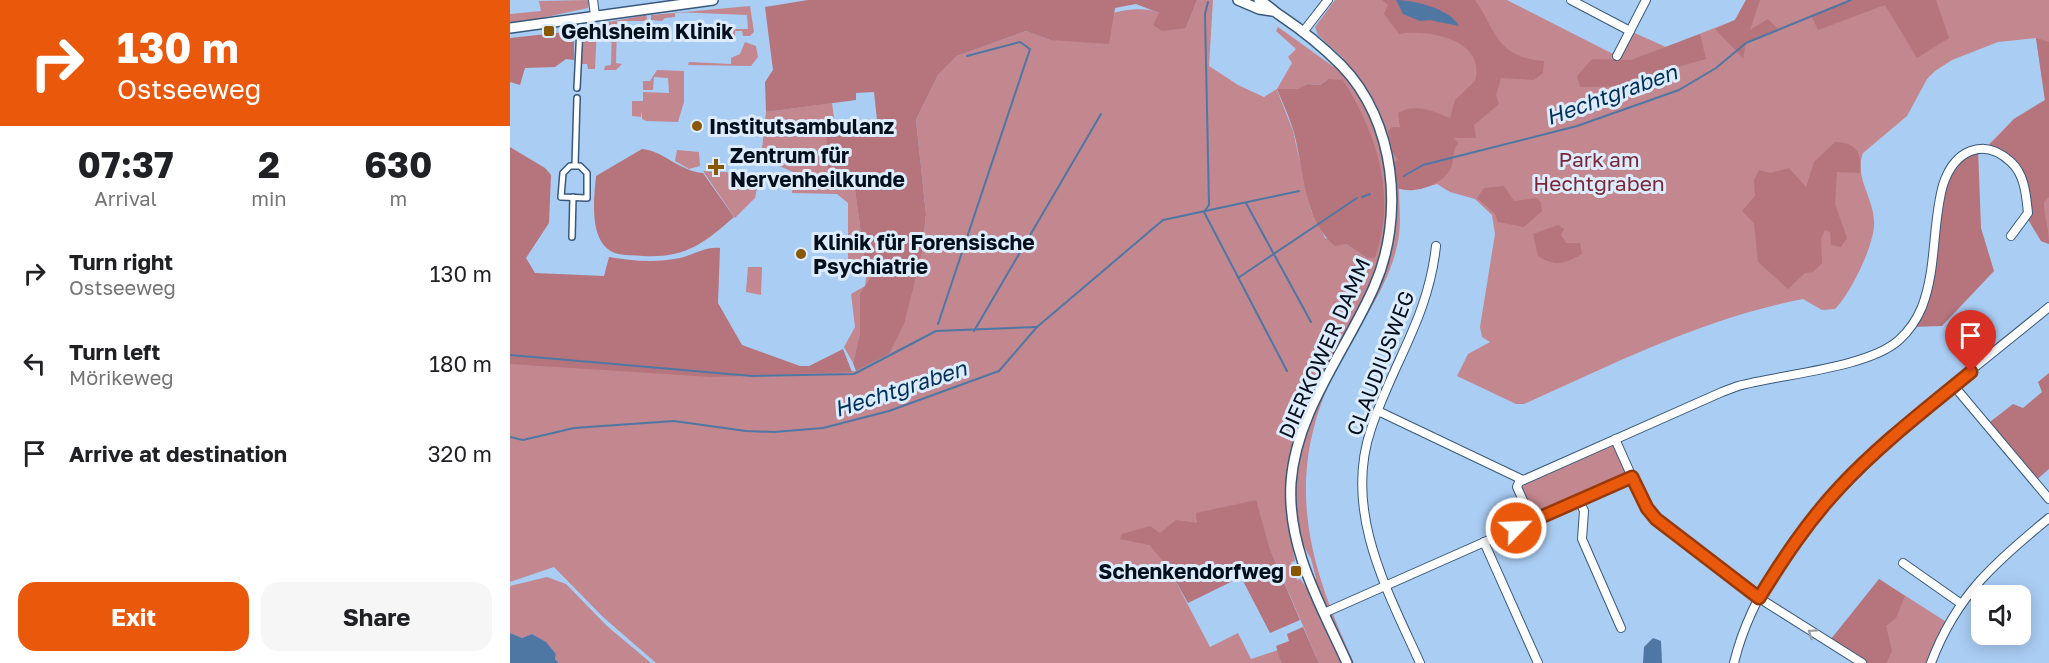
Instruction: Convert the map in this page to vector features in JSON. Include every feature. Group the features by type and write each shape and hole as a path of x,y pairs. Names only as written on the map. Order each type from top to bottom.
{"street":[{"path":"593,0 595,15"},
{"path":"510,28 713,0"},
{"name":"DIERKOWER DAMM","path":"1238,0 1259,9 1272,11"},
{"name":"DIERKOWER DAMM","path":"1259,0 1303,32 1341,65 1369,106 1383,142 1391,198 1389,237 1381,269 1310,412 1294,464 1291,498 1293,528 1306,575 1347,663"},
{"path":"1303,32 1328,0"},
{"path":"1571,0 1630,31"},
{"path":"1617,56 1646,0"},
{"path":"577,88 579,27"},
{"path":"575,165 577,98"},
{"path":"1532,521 1517,487 1517,484 1523,480 1738,386 1859,361 1881,353 1898,341 1911,327 1922,307 1929,283 1943,185 1960,156 1978,148 2001,152 2020,173 2028,213 2011,236"},
{"path":"575,165 587,173 587,198 561,197 561,178 566,169 575,165"},
{"path":"572,237 573,197"},
{"name":"CLAUDIUSWEG","path":"1420,663 1370,545 1363,509 1366,449 1378,411 1425,306 1436,246"},
{"path":"1734,663 1746,624 1759,598 1798,537 1841,486 1891,439 2049,307"},
{"path":"1954,386 2049,499"},
{"path":"1378,411 1523,480"},
{"path":"1615,439 1647,508 1656,519 1759,598 1827,644 1862,663"},
{"path":"1324,613 1632,477"},
{"path":"1579,500 1584,511 1582,539 1621,628"},
{"path":"1931,663 1942,634 1960,603 1991,567 2049,518"},
{"path":"1485,542 1538,663"},
{"path":"1903,562 1960,603"}],"green space":[{"path":"590,0 588,8 546,17 546,19 510,25 510,14 541,11 539,1"},
{"name":"Park am Hechtgraben","path":"1197,0 1213,0 1209,66 1238,85 1264,97 1277,89 1292,63 1288,57 1296,49 1276,31 1278,27 1334,67 1343,58 1318,35 1315,27 1335,0 1507,0 1617,56 1630,31 1666,47 1735,20 1746,0 2049,0 2049,244 2041,241 2020,173 1989,144 2014,119 2045,100 2036,38 1998,42 1952,60 1935,71 1927,79 1907,116 1863,153 1862,179 1871,203 1874,230 1861,268 1848,292 1835,309 1822,310 1803,299 1766,307 1660,343 1524,404 1516,404 1457,376 1468,354 1490,342 1482,337 1480,327 1495,234 1492,215 1475,199 1450,192 1437,184 1419,189 1399,189 1399,235 1389,272 1333,375 1318,413 1309,450 1306,486 1308,521 1314,556 1324,591 1354,663 1319,663 1270,549 1255,500 1149,545 1167,565 1210,647 1238,633 1251,659 1278,650 1281,663 656,663 603,617 554,567 510,582 510,363 715,376 856,371 889,354 922,253 926,214 916,120 938,75 957,56 1026,31 1050,40 1089,21 1118,12 1146,10 1159,13 1171,28 1186,28","holes":["1328,79 1367,258 1346,244 1325,238 1311,210 1293,131 1277,90 1299,89 1307,84 1320,85","1301,541 1311,559 1316,578 1309,591 1300,579 1297,580 1291,562 1295,561 1292,543"]},
{"path":"750,6 754,32 750,36 743,36 742,31 735,31 735,36 732,36 731,31 711,30 710,35 708,30 689,30 709,28 709,24 711,29 732,29 734,24 734,29 748,29 747,15 681,12"},
{"path":"675,13 675,17 665,18 662,21 651,20 651,15"},
{"path":"646,15 648,21 617,21 616,63 622,64 616,70 604,70 605,66 611,65 612,28 603,25 597,28 595,69 588,69 587,64 581,64 581,37 587,26"},
{"path":"745,42 756,46 758,57 751,66 688,65 689,62 731,64 731,58 740,54"},
{"path":"657,70 684,71 684,102 678,122 646,121 642,119 642,111 641,117 632,116 632,101 643,101 643,92 669,93 668,78 654,77 653,90 643,90 643,81 650,81"},
{"path":"832,103 835,126 827,128 854,182 866,270 870,278 865,285 867,273 857,263 848,262 848,203 837,194 792,193 793,172 761,158 766,112"},
{"path":"677,150 699,152 700,166 689,169 675,161"},
{"path":"703,171 760,174 755,198 735,218"},
{"path":"748,267 762,267 761,295 746,292"},
{"path":"864,286 860,293 860,333 853,363 844,347 855,327 851,294"},
{"path":"1612,443 1617,446 1628,472 1593,488 1594,491 1533,516 1520,488 1521,483"},
{"path":"547,577 566,584 607,626 651,663 559,663 555,659 556,654 545,642 532,634 522,638 510,633 510,586"},
{"path":"1879,579 1948,623 1931,663 1862,663"}],"shaded area":[{"path":"808,0 1197,0 1186,28 1162,31 1153,25 1159,13 1136,4 1115,8 1109,44 1050,40 1026,31 957,56 938,75 916,120 926,214 922,253 904,324 889,354 856,371 853,363 860,333 860,293 870,278 866,270 854,183 828,175 826,128 877,120 874,92 856,93 856,100 766,112 765,82 773,70 765,7"},
{"path":"1382,0 1475,0 1500,41 1507,48 1528,59 1544,61 1543,73 1534,80 1501,78 1496,95 1499,104 1474,125 1476,138 1454,138 1458,143 1454,150 1450,170 1440,180 1418,190 1396,187 1393,163 1398,160 1393,153 1388,131 1393,127 1400,127 1398,113 1404,110 1424,109 1450,118 1455,100 1475,81 1476,67 1472,55 1464,46 1452,40 1424,33 1399,34 1384,14 1388,5"},
{"path":"1746,0 1760,0 1750,30 1768,19 1778,29 1746,43 1743,58 1715,29 1735,20"},
{"path":"1851,0 1936,0 1949,38 1917,58 1885,5 1818,30 1811,15"},
{"path":"574,31 574,60 566,59 555,67 525,68 520,85 510,82 510,38"},
{"path":"1700,34 1706,59 1656,73 1640,86 1580,87 1577,76 1592,59 1631,60"},
{"path":"2036,38 2049,42 2049,197 2044,202 2049,244 2041,241 2027,218 2020,173 1989,146 2014,119 2045,100"},
{"path":"1328,79 1343,80 1374,143 1384,188 1384,211 1375,258 1367,258 1346,244 1335,246 1317,223 1307,194 1292,127 1277,89 1298,89 1307,84 1320,85"},
{"path":"1835,142 1853,147 1860,160 1860,173 1837,172 1835,204 1847,238 1841,247 1831,245 1830,232 1825,230 1821,239 1822,263 1813,272 1805,273 1788,289 1758,262 1754,223 1742,211 1755,196 1754,180 1759,170 1770,173 1789,168 1806,187 1814,162"},
{"path":"510,147 545,168 551,175 549,223 526,258 535,273 604,276 609,257 662,261 680,258 710,248 720,248 718,303 742,345 800,366 809,366 843,349 852,372 712,377 510,364"},
{"path":"1978,148 1981,228 1994,271 1942,326 1911,327 1922,307 1943,185 1960,156"},
{"path":"642,149 657,153 686,169 703,173 734,217 703,242 671,255 625,255 606,248 600,240 595,219 596,176"},
{"path":"1504,186 1514,201 1537,198 1541,203 1542,211 1524,227 1498,222 1495,214 1477,198 1484,188"},
{"path":"1558,225 1564,229 1561,235 1566,243 1580,243 1582,254 1565,262 1555,263 1538,256 1533,234"},
{"path":"2049,373 2049,469 2034,482 1986,425 2013,404 2023,408 2042,392 2038,382"},
{"path":"1256,500 1270,549 1300,620 1270,633 1241,577 1188,603 1167,566 1149,545 1120,539 1122,534 1150,526 1160,533 1176,520 1197,523 1196,513"},
{"path":"1879,579 1905,596 1896,618 1886,626 1892,651 1886,663 1862,663 1827,644"},
{"path":"1303,627 1319,663 1281,663 1276,646 1289,641 1287,634"}],"water":[{"path":"1396,0 1440,10 1455,20 1459,26 1430,20 1420,21 1403,14"},
{"path":"510,633 522,638 532,634 546,642 556,654 555,659 559,663 510,663"},
{"path":"1653,638 1661,641 1662,663 1643,663 1644,647"}],"waterway":[{"name":"Hechtgraben","path":"1404,176 1423,165 1577,126 1679,90 1716,68 1746,43 1851,0"},
{"path":"1204,212 1209,205 1205,14 1208,2"},
{"path":"938,324 1030,49 1020,42 967,56"},
{"path":"974,331 1101,114"},
{"name":"Hechtgraben","path":"510,437 523,440 574,428 674,421 746,431 774,432 823,428 889,411 999,371 1037,327 1163,220 1299,191"},
{"name":"Hechtgraben","path":"1362,197 1370,194"},
{"name":"Hechtgraben","path":"1238,278 1357,198"},
{"path":"1246,203 1311,322"},
{"path":"1204,212 1287,371"},
{"path":"510,355 752,376 854,374 936,331 1037,327"}],"place":[{"name":"Gehlsheim Klinik","path":"549,31"},
{"name":"Institutsambulanz","path":"697,126"},
{"name":"Zentrum für Nervenheilkunde","path":"716,167"},
{"name":"Klinik für Forensische Psychiatrie","path":"801,254"},
{"name":"Schenkendorfweg","path":"1296,571"}],"route":[{"path":"1516,528 1632,477 1647,508 1656,519 1701,556 1759,598 1798,537 1841,486 1891,439 1971,372"}]}
